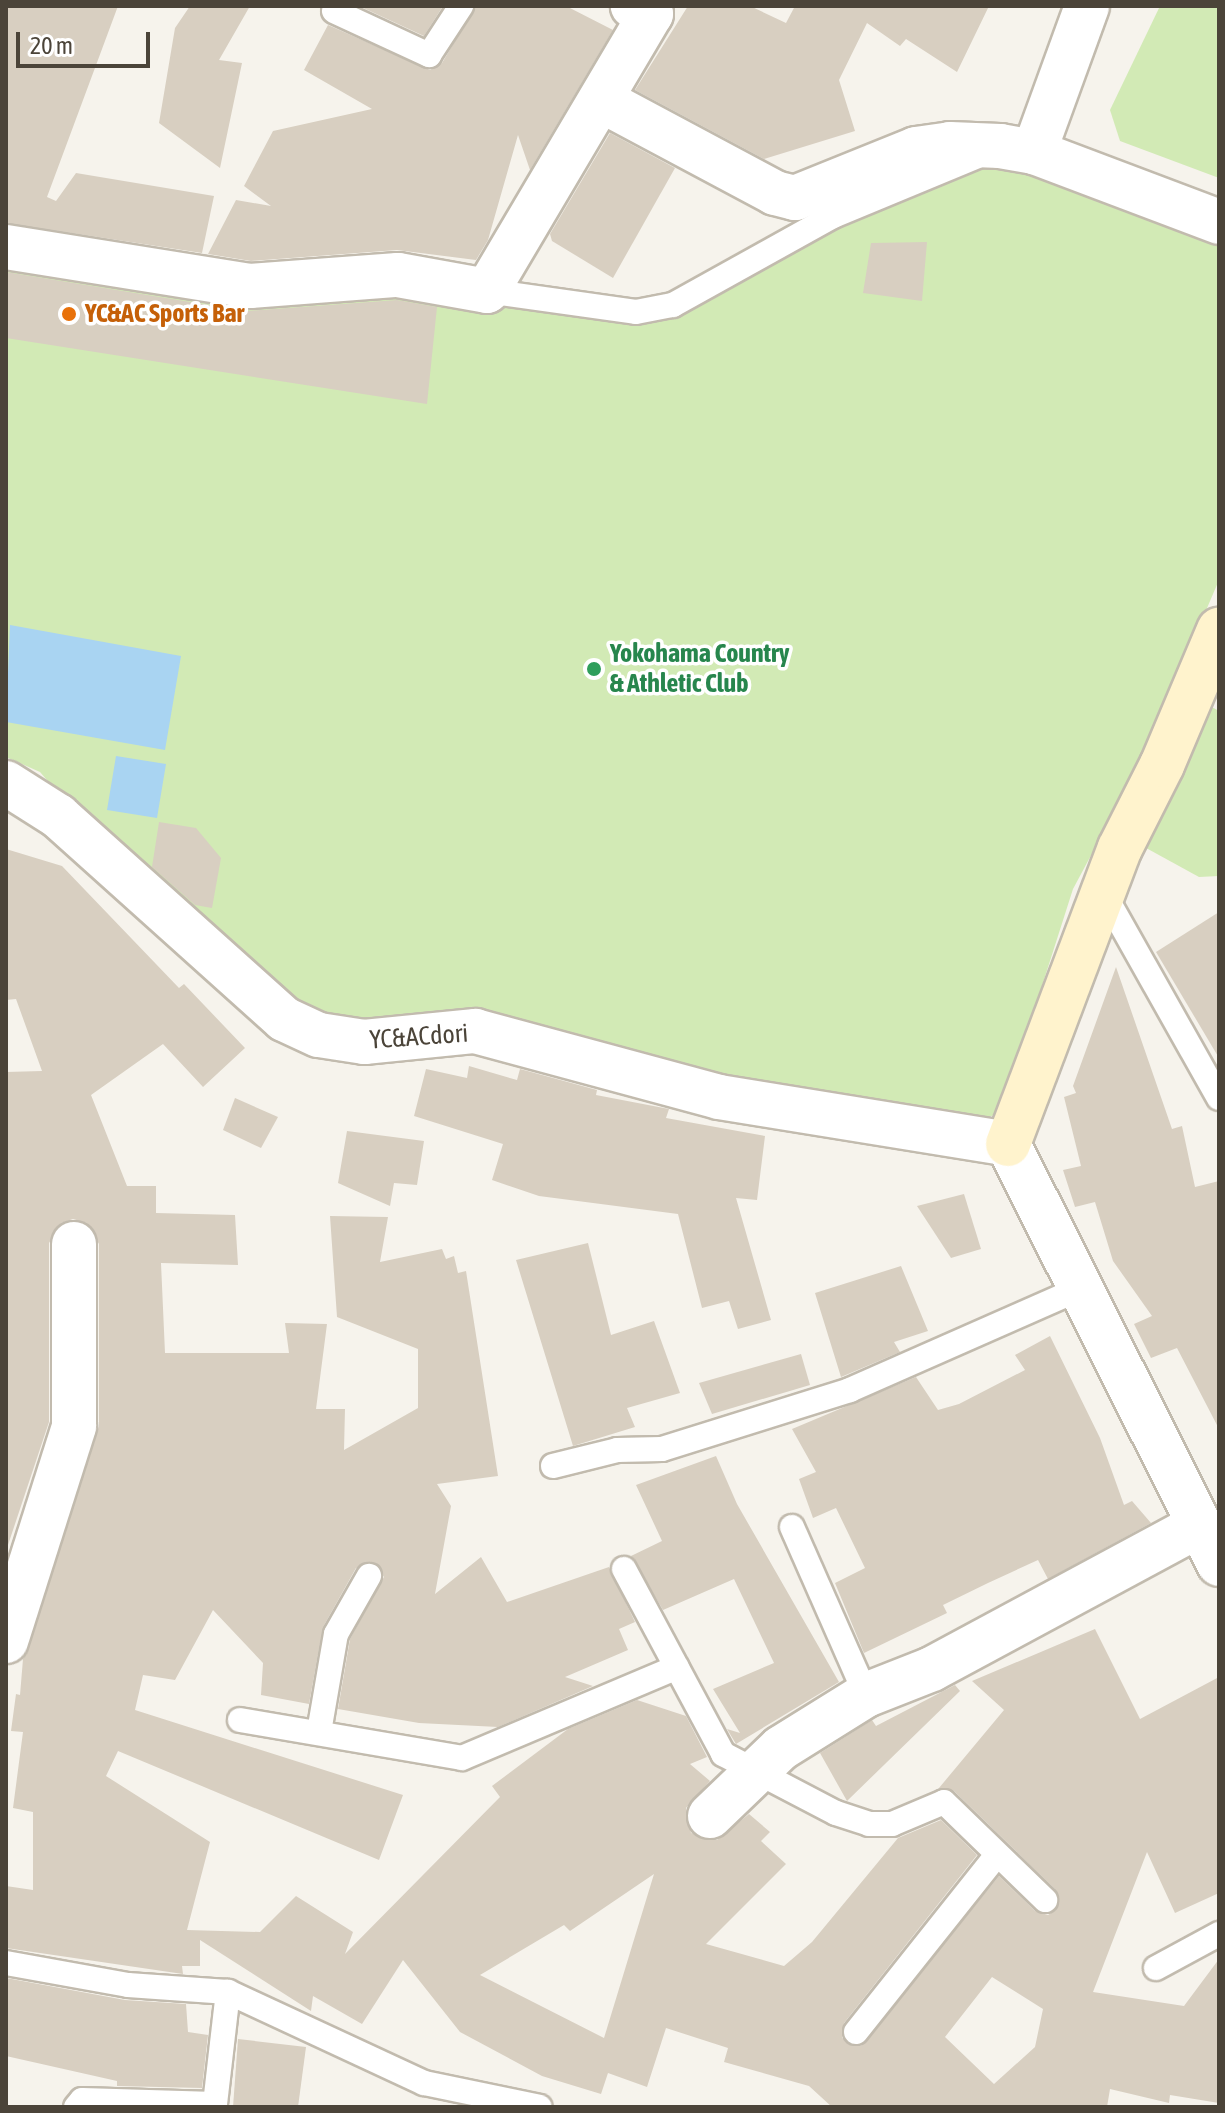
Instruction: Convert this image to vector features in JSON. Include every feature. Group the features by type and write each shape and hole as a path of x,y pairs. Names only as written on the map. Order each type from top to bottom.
{"street":[{"path":"6,247 250,286 398,275 487,291 603,101 651,14 633,6"},
{"path":"1017,149 1087,6"},
{"path":"603,101 775,193 795,198 916,149 950,144 1017,149 1219,222"},
{"path":"1219,630 1104,894 1008,1144 1219,1564"},
{"name":"YC&ACdori","path":"6,783 58,816 264,1003 284,1019 319,1035 364,1042 475,1031 719,1097 1008,1144"},
{"path":"6,1641 74,1426 74,1244"},
{"path":"710,1816 781,1748 866,1695 932,1669 1198,1526"}],"lane":[{"path":"334,11 429,55 461,6"},
{"path":"487,291 636,312 673,305 833,216 1017,149"},
{"path":"1104,894 1219,1098"},
{"path":"553,1466 617,1450 662,1449 850,1390 1079,1289"},
{"path":"792,1527 866,1695"},
{"path":"624,1569 723,1754 754,1773 869,1824 892,1824 944,1802 995,1857 1045,1900"},
{"path":"319,1732 336,1634 369,1576"},
{"path":"240,1720 462,1758 677,1667"},
{"path":"856,2032 995,1857"},
{"path":"1156,1968 1219,1934"},
{"path":"6,1963 128,1985 228,1992 424,2083 540,2107"},
{"path":"76,2107 82,2100 215,2104 228,1992"}],"green space":[{"path":"1160,6 1219,6 1219,178 1120,141 1110,110"},
{"name":"Yokohama Country & Athletic Club","path":"995,158 1219,236 1219,580 1143,758 1073,889 1002,1111 979,1122 297,1010 96,837 40,772 6,757 6,255 391,287 632,319"},
{"path":"1210,706 1219,711 1219,876 1199,877 1137,843"}],"water":[{"path":"10,625 181,656 165,750 6,722"},
{"path":"116,756 166,764 157,818 107,810"}],"building":[{"path":"6,6 118,6 47,197 56,201 76,173 214,196 202,253 6,223"},
{"path":"190,6 250,6 219,60 242,63 220,168 159,123 175,28"},
{"path":"359,6 443,6 424,36"},
{"path":"476,6 566,6 613,30 530,170 518,135 488,240 476,260 397,250 251,261 208,254 236,200 271,206 244,186 273,131 372,109 304,70 328,25 430,70 442,63"},
{"path":"688,6 750,6 786,23 795,6 989,6 957,72 906,39 900,46 867,23 839,80 855,131 764,159 635,90"},
{"path":"610,133 675,168 613,278 552,241 550,234"},
{"path":"927,242 922,301 863,293 871,243"},
{"path":"6,272 246,311 397,300 437,307 427,404 6,338"},
{"path":"159,822 196,828 221,858 212,908 195,905 152,867"},
{"path":"6,849 62,866 179,988 184,984 245,1048 203,1087 163,1044 91,1095 127,1186 156,1186 156,1213 235,1215 238,1265 161,1263 165,1353 289,1353 285,1323 327,1324 316,1409 345,1409 344,1450 418,1408 418,1349 337,1317 330,1216 388,1217 380,1262 442,1249 446,1259 454,1256 458,1273 466,1271 498,1476 437,1484 451,1506 435,1594 481,1557 507,1602 609,1567 635,1622 619,1629 628,1650 565,1677 593,1686 498,1727 419,1723 338,1709 350,1639 384,1577 376,1563 356,1568 323,1627 309,1704 261,1695 263,1663 213,1610 175,1680 143,1675 135,1710 403,1795 379,1860 118,1751 106,1776 210,1842 187,1930 260,1932 296,1896 353,1932 345,1954 500,1797 492,1786 568,1729 637,1700 686,1716 707,1757 690,1764 710,1781 686,1808 691,1833 717,1840 749,1814 770,1832 761,1841 786,1864 706,1944 784,1966 812,1942 898,1838 941,1820 977,1855 844,2023 842,2038 861,2046 999,1876 1035,1911 1048,1915 1056,1910 1055,1889 954,1791 939,1788 1004,1710 972,1681 1095,1629 1140,1719 1219,1677 1219,1893 1175,1913 1147,1852 1093,1992 1184,2006 1219,1959 1219,2103 1170,2095 1169,2103 1110,2089 1107,2107 832,2107 809,2086 724,2062 728,2048 666,2028 647,2087 608,2073 601,2094 542,2076 460,2032 403,1960 362,2024 313,1996 311,2011 200,1940 200,1966 182,1966 183,1974 6,1948 6,1886 33,1890 33,1812 13,1808 23,1732 11,1731 16,1694 20,1695 23,1659 99,1426 99,1244 87,1223 73,1219 61,1223 49,1243 49,1422 6,1551 6,1072 42,1071 16,999 6,1000","holes":["654,1874 604,2038 480,1975 564,1925 570,1931","992,1977 1043,2009 1035,2047 994,2084 945,2037"]},
{"path":"1219,912 1219,1058 1156,952"},
{"path":"1116,967 1172,1129 1182,1126 1195,1187 1219,1181 1219,1429 1177,1348 1151,1358 1134,1324 1152,1316 1113,1261 1095,1202 1075,1207 1063,1170 1081,1166 1064,1097 1076,1093 1073,1086"},
{"path":"469,1066 517,1080 520,1069 597,1090 596,1095 669,1109 666,1118 765,1136 757,1200 736,1198 771,1320 738,1329 729,1301 702,1308 678,1214 539,1196 492,1180 503,1144 414,1116 426,1069 467,1078"},
{"path":"235,1098 278,1117 261,1148 223,1130"},
{"path":"347,1131 424,1141 417,1185 394,1183 390,1206 338,1183"},
{"path":"964,1194 981,1249 951,1258 917,1206"},
{"path":"588,1243 611,1335 654,1321 680,1393 627,1408 635,1427 573,1446 516,1260"},
{"path":"901,1266 928,1331 894,1342 900,1352 841,1377 815,1293"},
{"path":"1050,1336 1100,1438 1124,1505 1132,1501 1151,1523 1048,1579 1038,1560 943,1605 947,1613 864,1653 835,1583 865,1568 836,1508 813,1518 799,1479 816,1472 792,1429 916,1377 938,1410 959,1404 1025,1370 1015,1355"},
{"path":"801,1354 810,1385 712,1414 699,1383"},
{"path":"716,1456 737,1504 839,1682 736,1744 727,1729 740,1733 713,1689 774,1663 734,1579 663,1610 631,1556 662,1541 636,1485"},
{"path":"955,1685 960,1691 847,1801 820,1753 872,1720 876,1726"},
{"path":"6,1978 125,2000 186,2004 188,2032 208,2035 202,2088 117,2086 117,2081 6,2056"},
{"path":"238,2039 306,2047 298,2107 233,2107"}],"place":[{"name":"YC&AC Sports Bar","path":"69,314"},
{"name":"Yokohama Country & Athletic Club","path":"594,669"}]}
